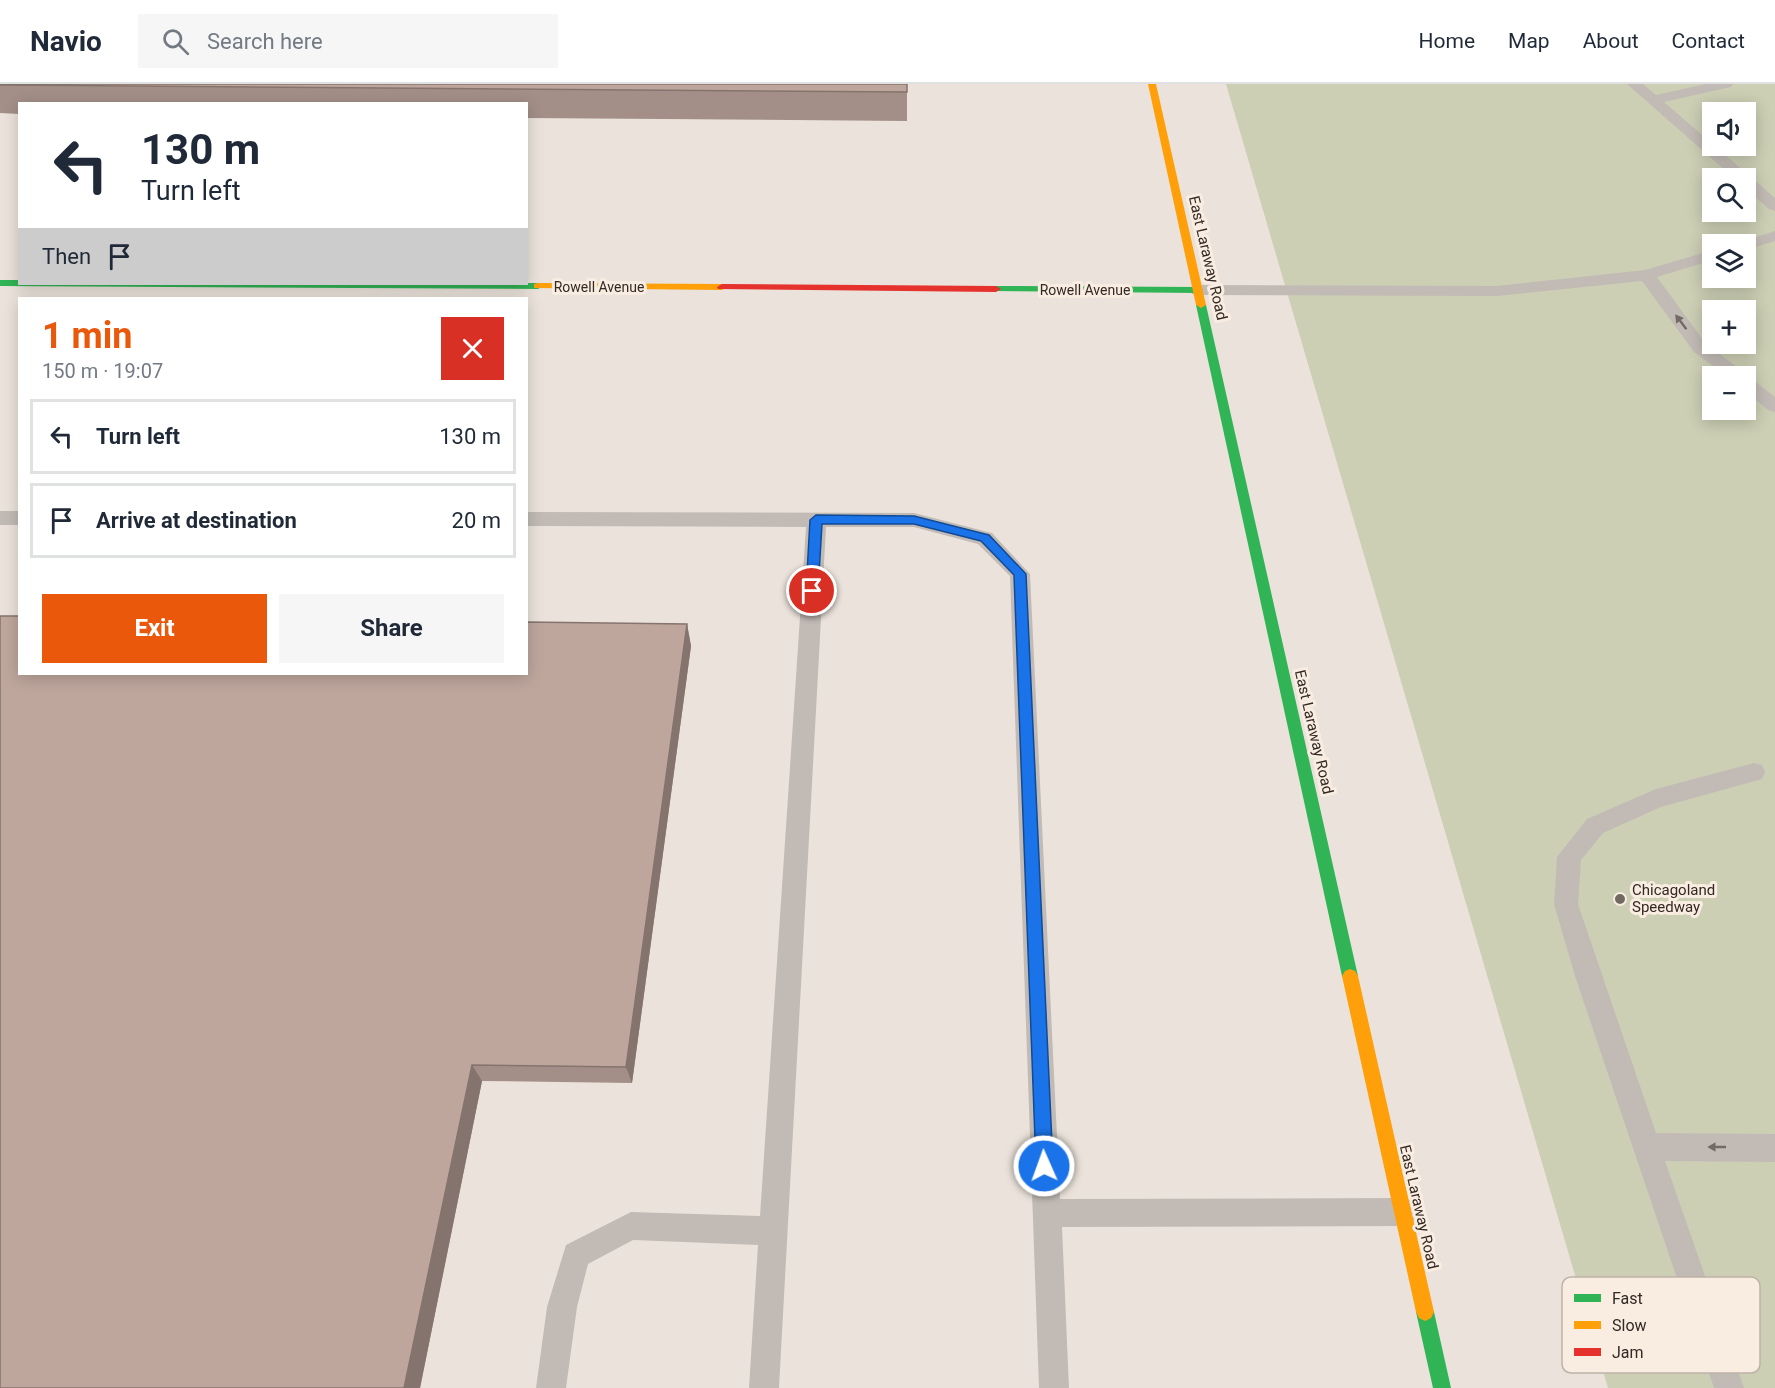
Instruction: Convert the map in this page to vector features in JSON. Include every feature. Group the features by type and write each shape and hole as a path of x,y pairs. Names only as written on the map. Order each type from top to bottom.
{"street":[{"name":"East Laraway Road","path":"1152,84 1443,1388"},
{"name":"Rowell Avenue","path":"0,284 18,284"},
{"name":"Rowell Avenue","path":"200,285 1198,290"}],"lane":[{"path":"1634,84 1731,168"},
{"path":"1653,100 1726,84"},
{"path":"1756,190 1775,206"},
{"path":"1756,242 1775,236"},
{"path":"1198,290 1497,291 1647,275 1702,258"},
{"path":"1647,275 1700,348 1724,366"},
{"path":"1756,391 1775,406"},
{"path":"0,518 18,518"},
{"path":"528,519 914,520 985,538 1020,574 1054,1388"},
{"path":"764,1388 816,520"},
{"path":"1691,1277 1588,976 1566,904 1569,857 1595,826 1656,799 1754,772"},
{"path":"1647,1147 1775,1148"},
{"path":"1046,1213 1404,1212"},
{"path":"551,1388 562,1307 576,1255 631,1226 773,1231"},
{"path":"1724,1373 1729,1388"}],"green space":[{"name":"Chicagoland Speedway","path":"1226,84 1775,84 1775,1388 1608,1388 1604,1373 1760,1373 1760,1277 1575,1277"}],"building":[{"path":"907,84 907,92 0,85"},
{"path":"0,616 18,616 18,675 528,675 528,622 687,624 626,1067 472,1065 404,1388 0,1388"}],"traffic: fast":[{"path":"0,283 18,283"},
{"path":"359,285 538,286"},
{"path":"996,289 1198,290"},
{"path":"1201,305 1350,976"},
{"path":"1425,1312 1442,1388"}],"traffic: slow":[{"path":"1152,84 1201,305"},
{"path":"538,286 722,287"},
{"path":"1350,976 1425,1312"}],"traffic: jam":[{"path":"722,287 996,289"}],"place":[{"name":"Chicagoland Speedway","path":"1620,899"}],"route":[{"path":"812,591 816,520 914,520 985,538 1020,574 1044,1166"}]}
